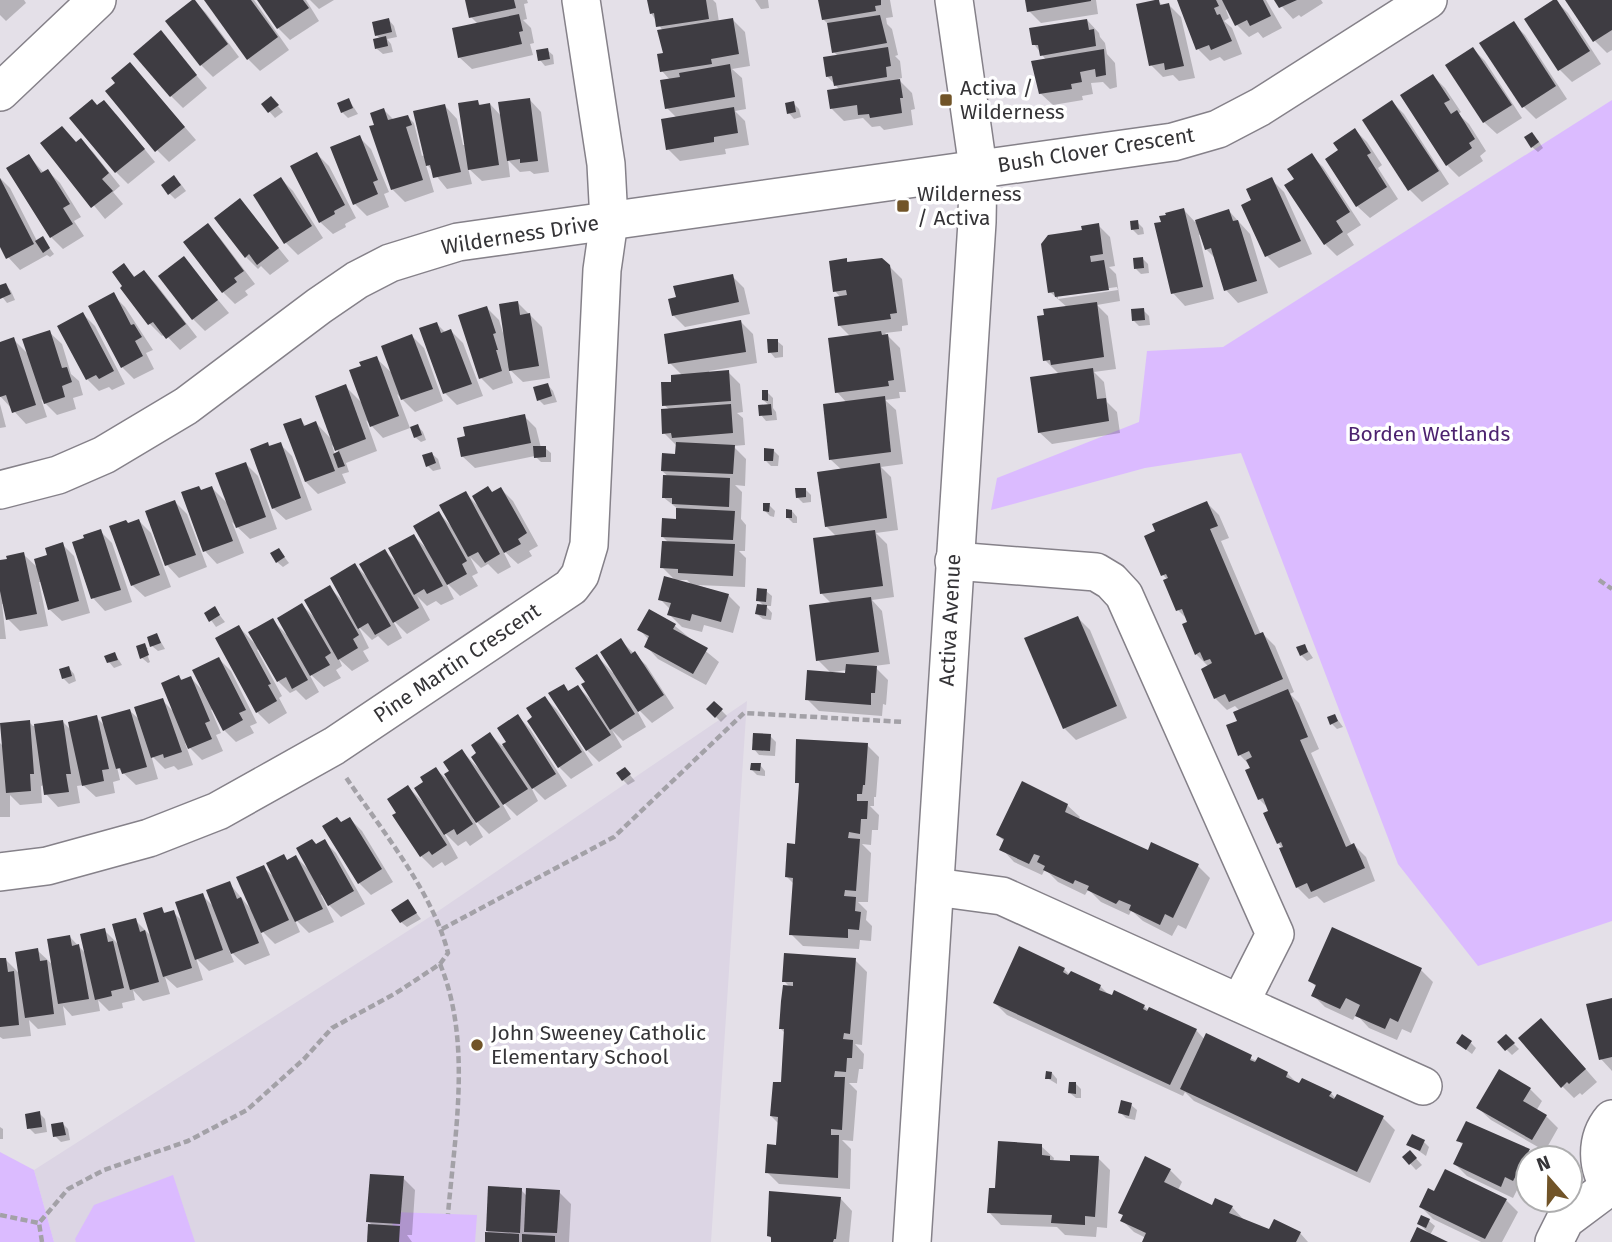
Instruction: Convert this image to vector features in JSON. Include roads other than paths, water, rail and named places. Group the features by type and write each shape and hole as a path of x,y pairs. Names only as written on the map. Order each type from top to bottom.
{"street":[{"path":"0,92 97,0"},
{"name":"Pine Martin Crescent","path":"0,872 47,866 149,838 218,811 334,746 571,587 580,575 589,545 602,270 609,221 606,164 581,0"},
{"name":"Activa Avenue","path":"912,1242 978,168 954,0"},
{"name":"Bush Clover Crescent","path":"978,168 1173,142 1218,129 1260,107 1428,0"},
{"name":"Wilderness Drive","path":"0,490 58,475 104,455 186,406 318,306 357,280 390,263 458,242 978,168"},
{"path":"954,561 1096,572 1111,581 1124,595 1275,934 1240,1003"},
{"path":"935,887 1002,896 1423,1086"},
{"path":"1554,1242 1565,1220 1611,1188 1599,1163 1599,1145 1612,1119"}],"place":[{"name":"Activa / Wilderness","path":"946,100"},
{"name":"Wilderness / Activa","path":"903,206"},
{"name":"John Sweeney Catholic Elementary School","path":"477,1045"}],"park label":[{"name":"Borden Wetlands","path":"1429,434"}]}
